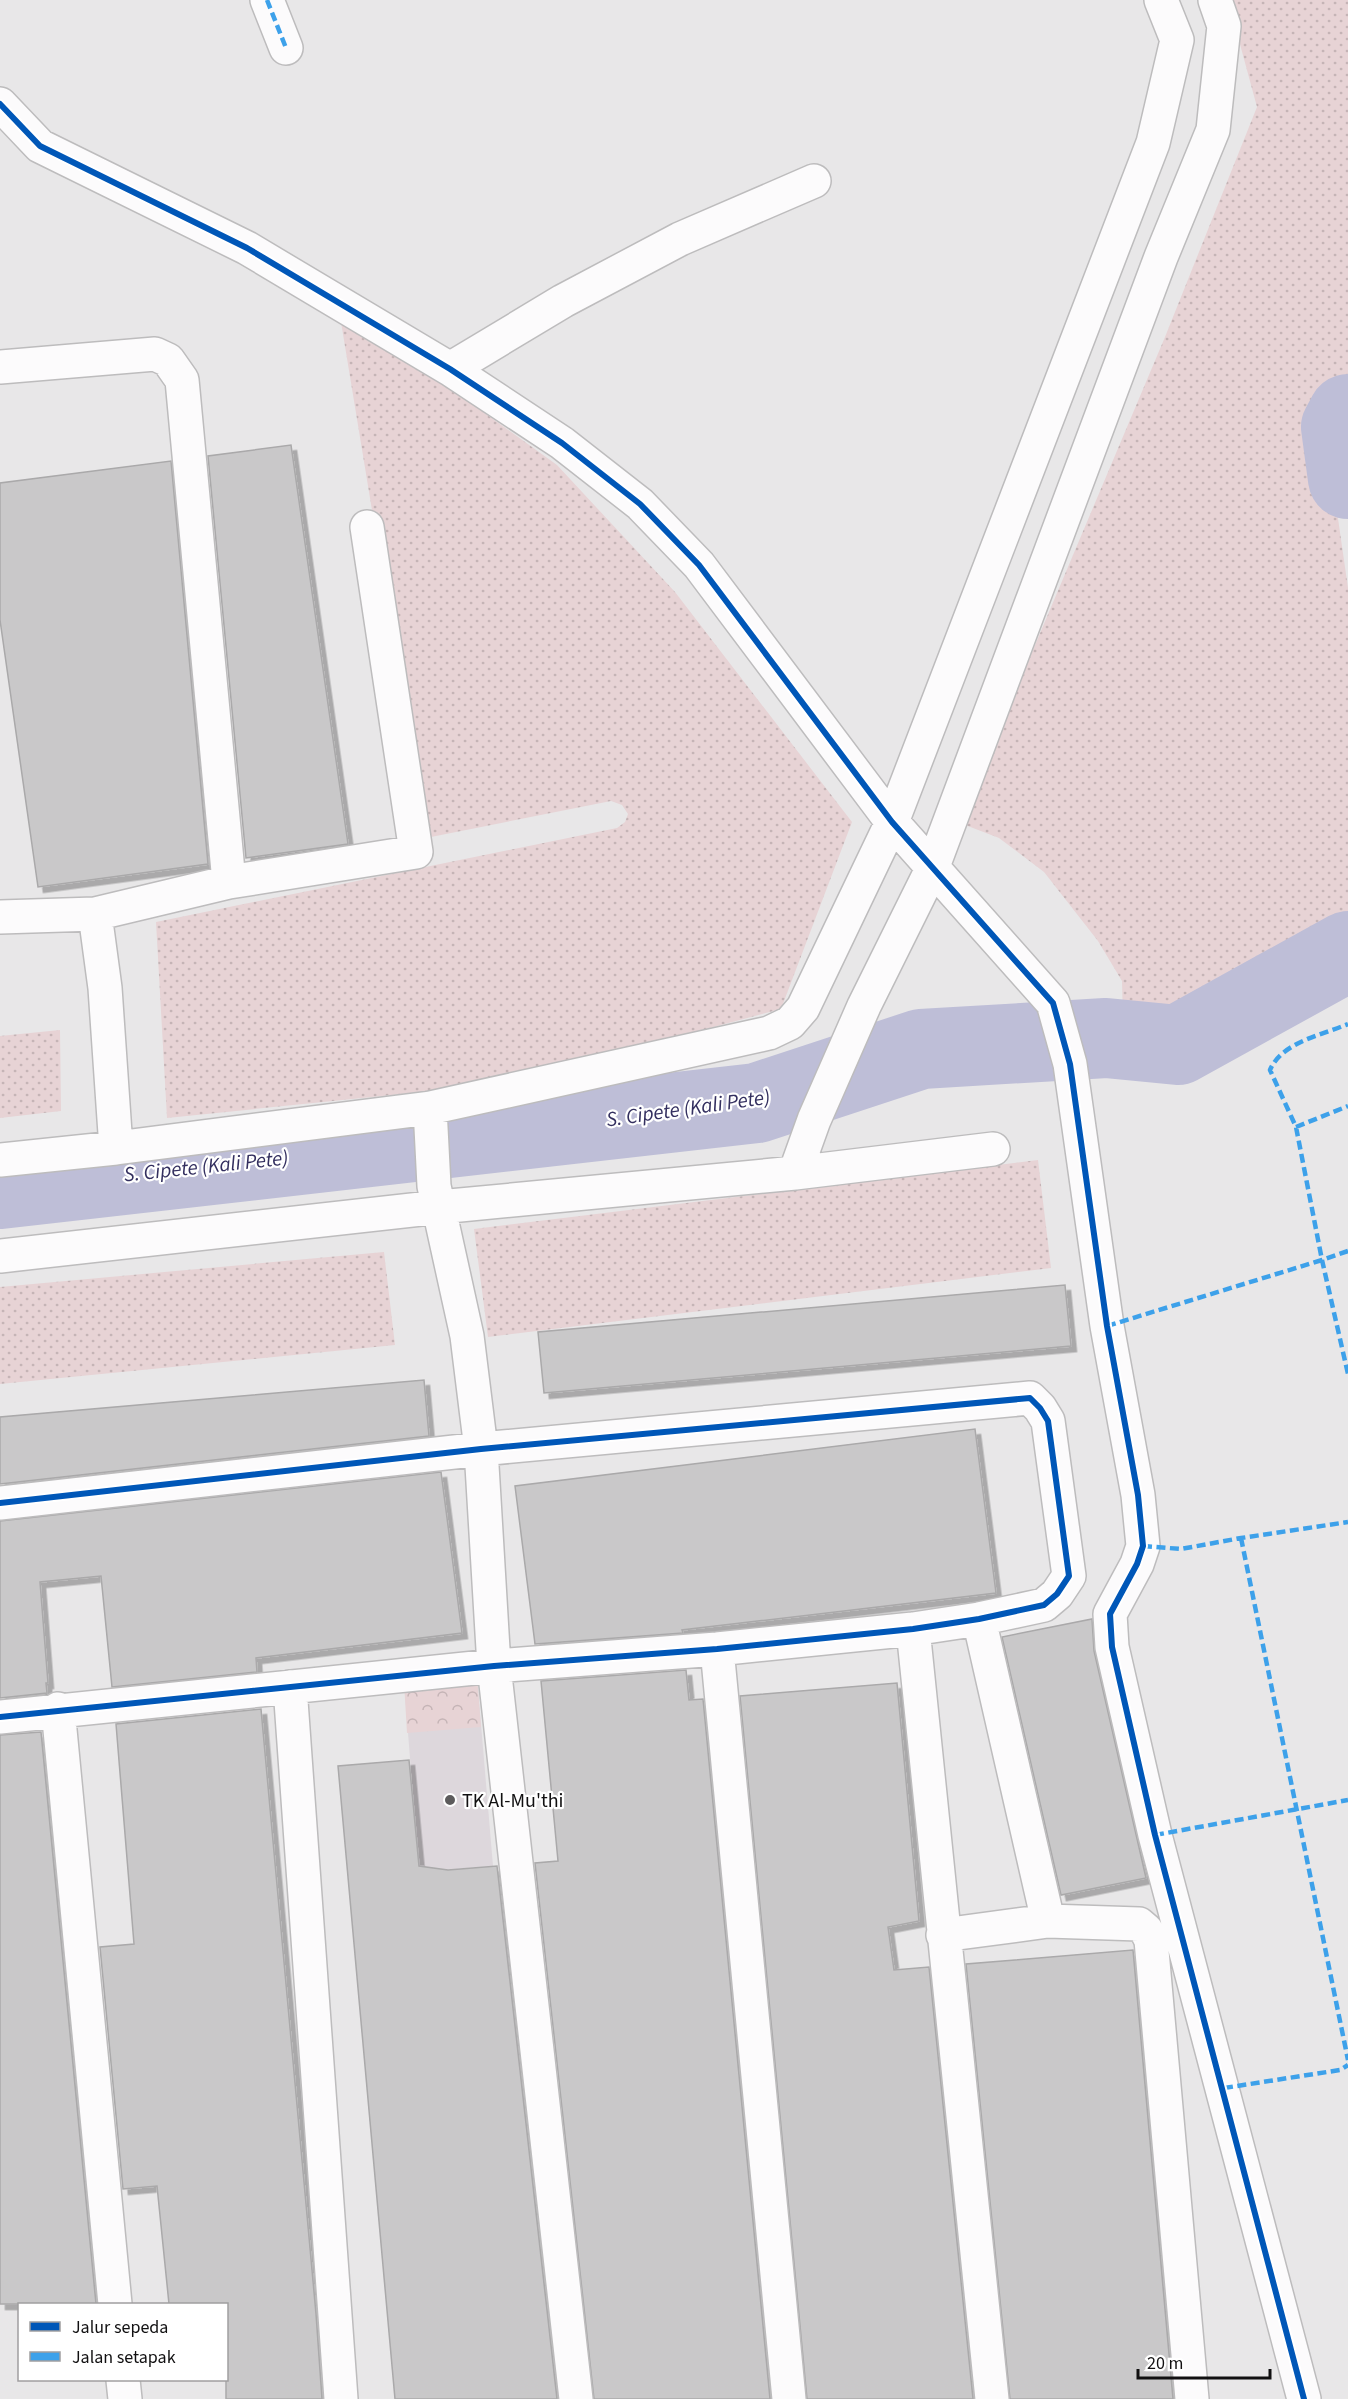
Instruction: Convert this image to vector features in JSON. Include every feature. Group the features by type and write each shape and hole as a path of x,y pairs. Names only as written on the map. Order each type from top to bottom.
{"street":[{"path":"267,0 286,48"},
{"path":"0,1160 430,1120 769,1033 790,1023 803,1008 892,822 1153,143 1176,40 1161,0"},
{"path":"795,1173 814,1120 864,1006 932,869 1161,257 1213,130 1224,26 1215,0"},
{"path":"0,104 40,146 247,248 450,369 562,443 640,504 699,565 892,822 1053,1003 1070,1064 1107,1326 1138,1495 1143,1546 1137,1564 1110,1614 1112,1647 1155,1835 1304,2399"},
{"path":"450,369 564,301 680,239 814,181"},
{"path":"0,367 155,354 168,360 182,380 229,882"},
{"path":"1,910 95,914 229,882 416,852 367,527"},
{"path":"95,914 105,988 116,1148"},
{"path":"430,1120 437,1196 467,1336 481,1449 494,1666 576,2399"},
{"path":"0,1256 437,1196 795,1173 993,1149"},
{"path":"0,1503 481,1449 1030,1398 1048,1421 1069,1576 1057,1594 1044,1605 979,1619 913,1629 717,1649 494,1666 58,1709 0,1717"},
{"path":"979,1619 1048,1921"},
{"path":"913,1629 992,2399"},
{"path":"717,1649 789,2399"},
{"path":"290,1687 341,2399"},
{"path":"58,1709 116,2303"},
{"path":"943,1935 1048,1921 1139,1924 1146,1930 1151,1940 1192,2399"},
{"path":"123,2381 125,2399"}],"shaded area":[{"name":"TK Al-Mu'thi","path":"477,1677 493,1866 419,1872 404,1682"}],"green space":[{"path":"1228,0 1348,0 1348,383 1325,428 1348,588 1348,934 1172,1032 1123,1020 1122,981 1098,941 1044,872 999,838 960,823 1165,337 1257,107"},
{"path":"341,322 440,381 557,465 675,592 852,822 781,1009 500,1084 167,1118 156,922 617,828 625,822 628,814 622,805 611,801 426,838"},
{"path":"60,1030 61,1111 0,1118 0,1036"},
{"path":"1038,1160 1051,1268 488,1337 474,1229"},
{"path":"384,1252 395,1345 0,1384 0,1287"},
{"path":"477,1677 481,1727 407,1733 404,1682"}],"building":[{"path":"291,445 348,844 246,858 208,456"},
{"path":"171,461 208,864 38,887 0,620 0,483"},
{"path":"1065,1285 1071,1346 544,1393 538,1332"},
{"path":"424,1380 429,1436 0,1484 0,1417"},
{"path":"975,1429 996,1593 682,1630 683,1633 535,1644 515,1486"},
{"path":"441,1472 462,1633 256,1658 257,1672 112,1687 101,1576 40,1582 47,1693 0,1698 0,1521"},
{"path":"1092,1619 1094,1651 1146,1878 1061,1895 1002,1637"},
{"path":"686,1670 689,1700 703,1699 770,2399 594,2399 535,1863 558,1861 541,1681"},
{"path":"897,1683 919,1921 888,1927 894,1970 929,1967 973,2399 807,2399 740,1696"},
{"path":"261,1709 322,2399 226,2399 228,2303 169,2303 157,2186 123,2189 100,1947 134,1944 116,1724"},
{"path":"41,1732 96,2303 0,2304 0,1735"},
{"path":"409,1760 419,1866 448,1870 497,1866 557,2399 395,2399 338,1766"},
{"path":"1133,1950 1173,2399 1010,2399 966,1964"}],"waterway":[{"name":"S. Cipete (Kali Pete)","path":"1348,414 1341,427 1348,479"},
{"name":"S. Cipete (Kali Pete)","path":"0,1189 757,1103 921,1049 1106,1038 1178,1045 1348,951"}],"marked path":[{"path":"267,0 286,48"},
{"path":"1107,1326 1322,1260 1296,1127 1270,1070 1276,1060 1293,1046 1348,1024"},
{"path":"1296,1127 1348,1106"},
{"path":"1348,1251 1322,1260 1348,1374"},
{"path":"1143,1546 1181,1549 1348,1522"},
{"path":"1241,1538 1348,2060"},
{"path":"1155,1835 1348,1800"},
{"path":"1224,2088 1340,2070 1348,2065"}],"cycle path":[{"path":"0,104 40,146 247,248 450,369 562,443 640,504 699,565 892,822 1053,1003 1070,1064 1107,1326 1138,1495 1143,1546 1137,1564 1110,1614 1112,1647 1155,1835 1304,2399"},
{"path":"0,1503 481,1449 1030,1398 1048,1421 1069,1576 1057,1594 1044,1605 979,1619 913,1629 717,1649 494,1666 0,1717"}],"place":[{"name":"TK Al-Mu'thi","path":"450,1800"}]}
